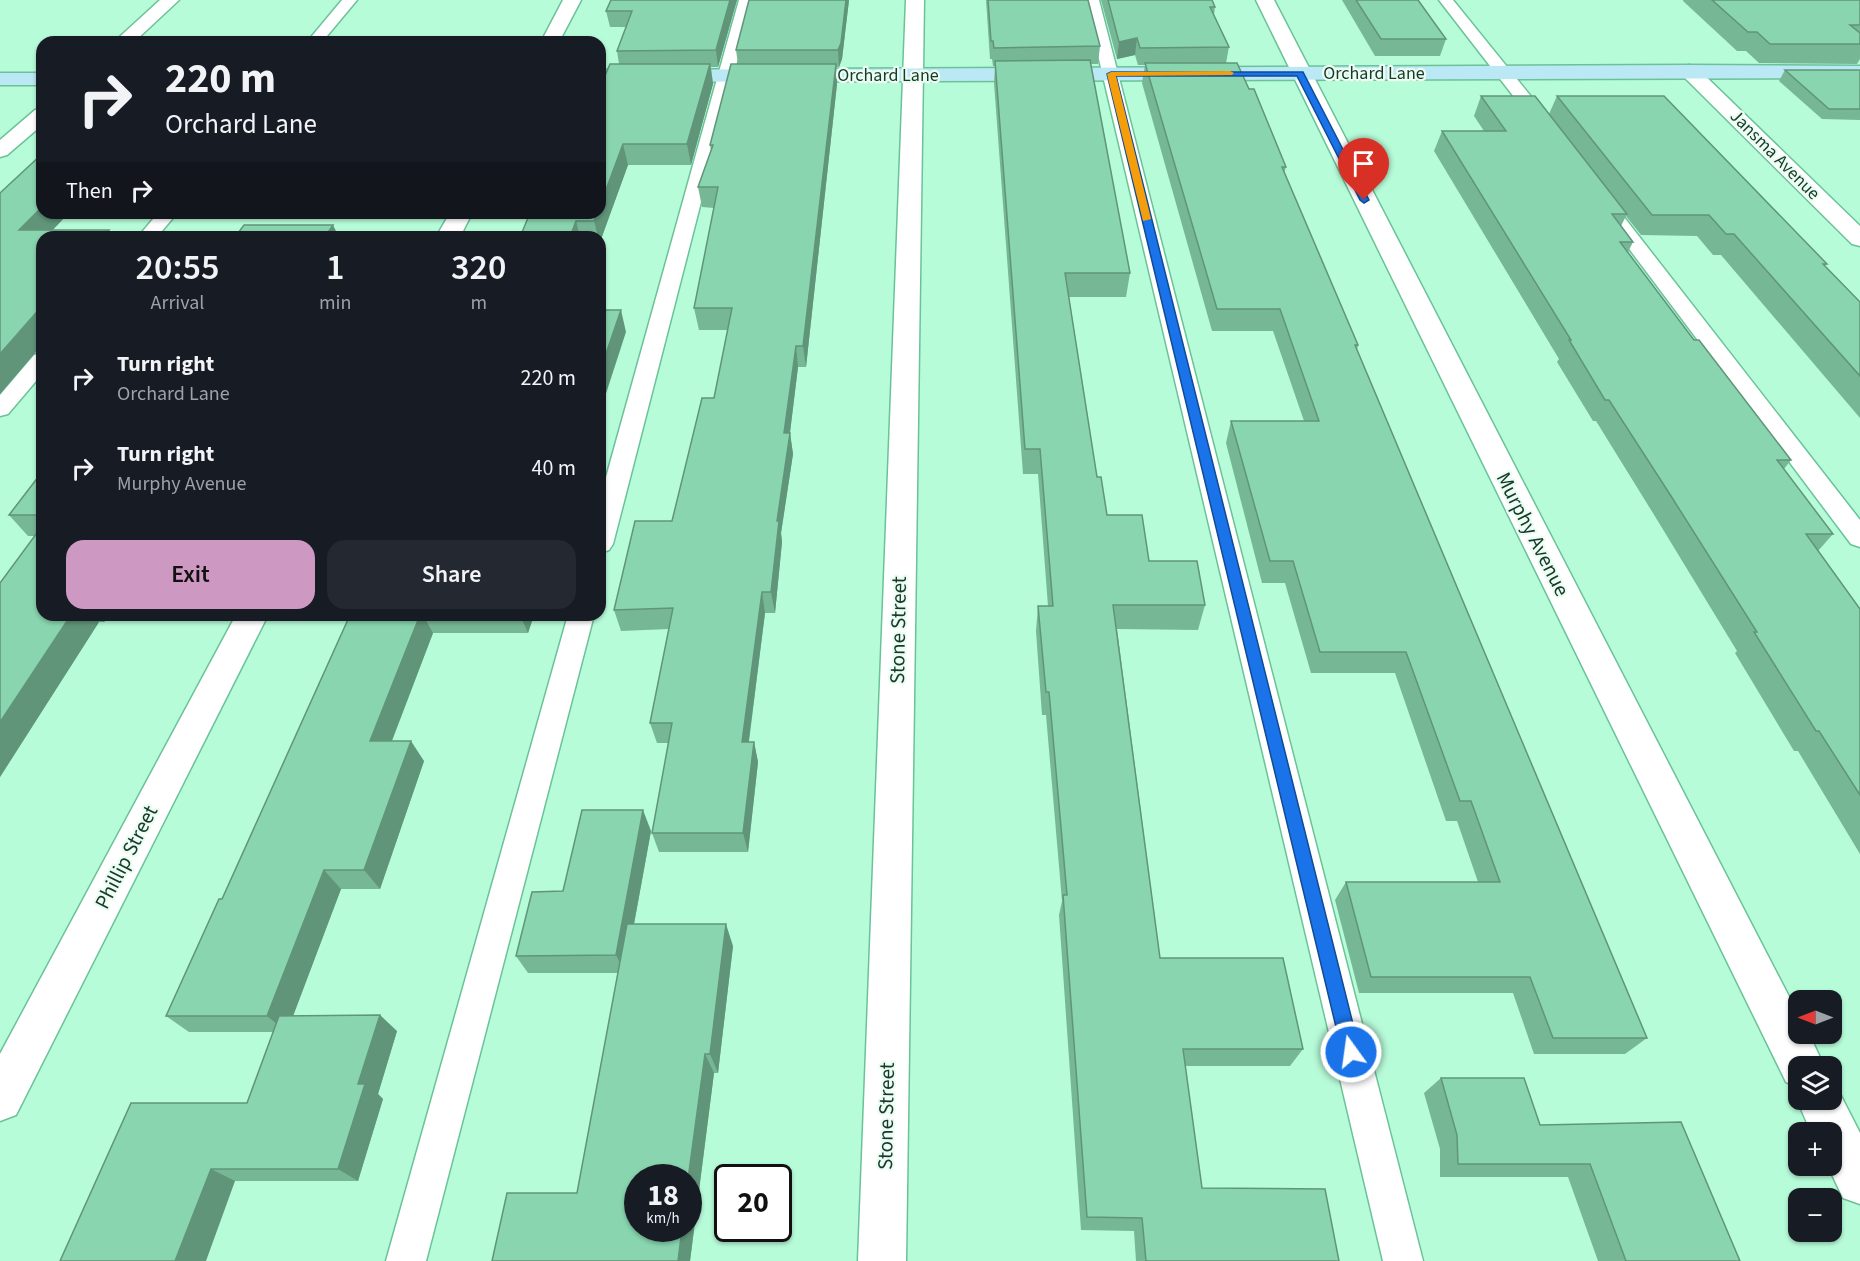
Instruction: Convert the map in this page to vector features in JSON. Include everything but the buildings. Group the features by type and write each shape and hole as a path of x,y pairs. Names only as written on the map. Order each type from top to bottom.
{"street":[{"path":"130,36 170,0"},
{"path":"553,36 572,0"},
{"name":"Stone Street","path":"882,1261 915,0"},
{"name":"Murphy Avenue","path":"1265,0 1797,1056"},
{"name":"Jansma Avenue","path":"1689,71 1860,239"},
{"name":"Orchard Lane","path":"606,76 1860,72"},
{"path":"0,79 36,79"},
{"path":"0,151 36,119"},
{"name":"Phillip Street","path":"0,1099 249,621"},
{"path":"1824,1110 1860,1180"}],"lane":[{"path":"319,36 350,0"},
{"path":"606,522 746,0"},
{"path":"1092,0 1403,1261"},
{"path":"1446,0 1555,138"},
{"path":"1591,186 1860,537"},
{"path":"152,231 163,219"},
{"path":"0,409 36,367"},
{"path":"406,1261 579,621"}],"slow traffic":[{"path":"1147,219 1111,74 1230,73"}],"route":[{"path":"1351,1052 1111,74 1300,73 1364,200"}]}
